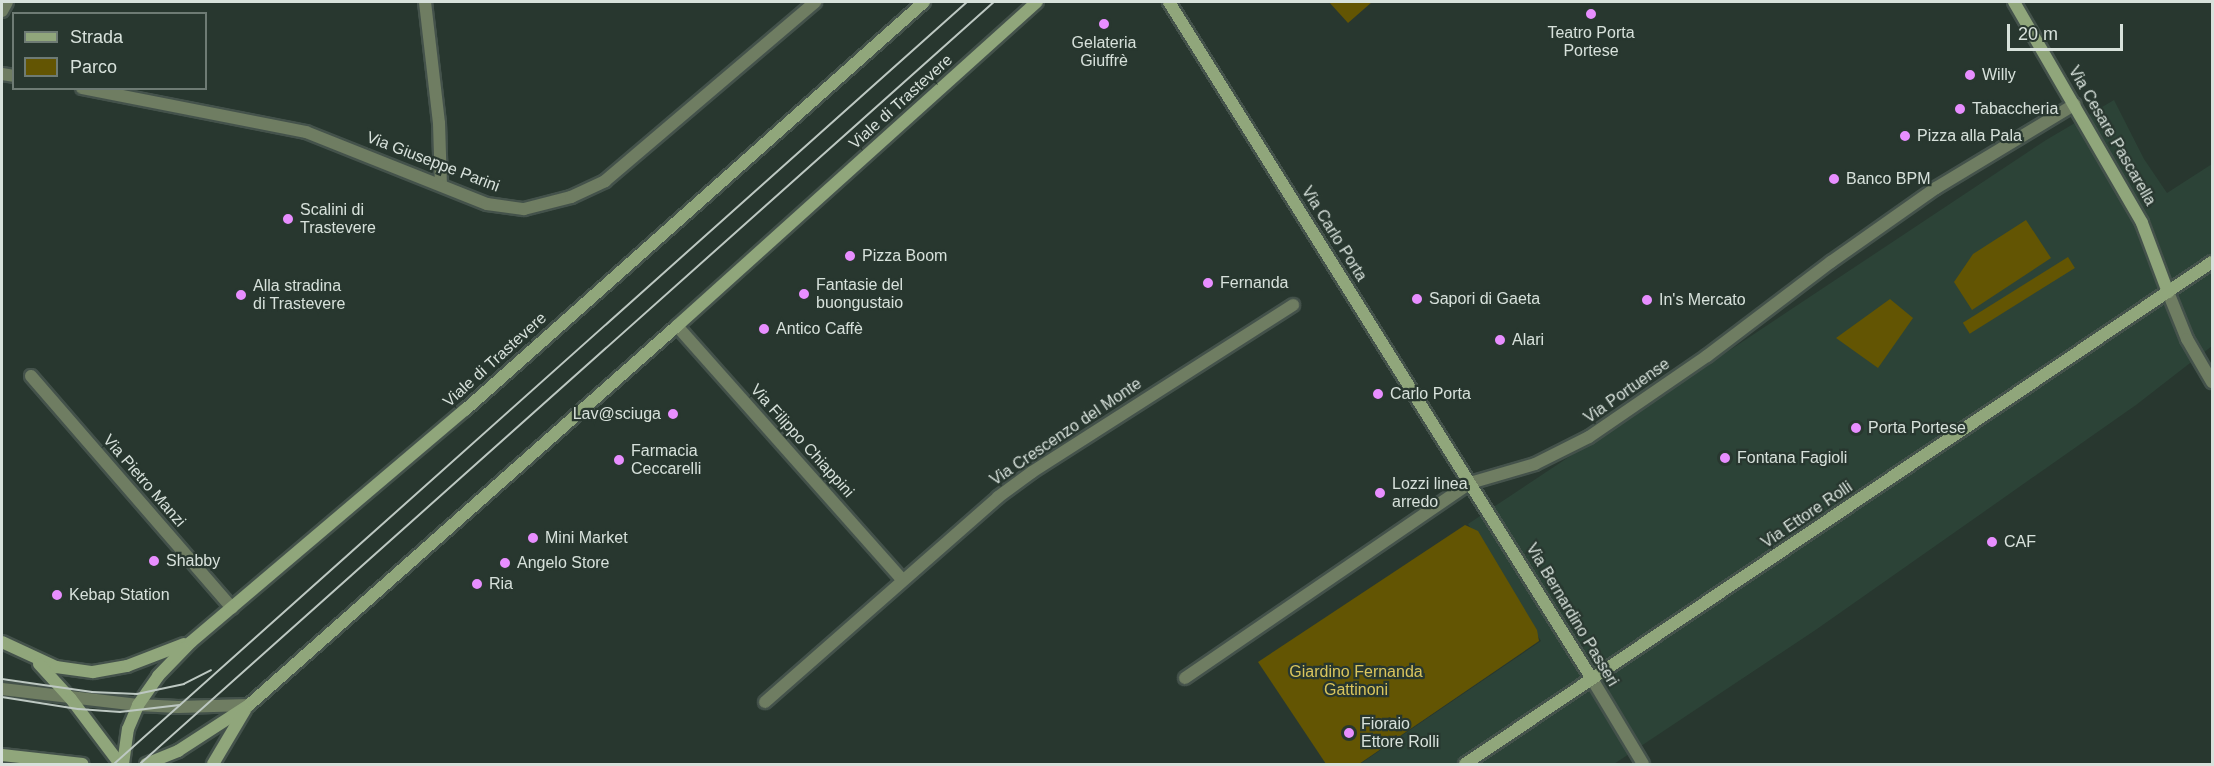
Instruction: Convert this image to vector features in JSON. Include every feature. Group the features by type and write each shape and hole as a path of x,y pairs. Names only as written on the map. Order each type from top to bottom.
{"main road":[{"name":"Viale di Trastevere","path":"122,765 128,729 138,705 158,676 191,642 465,410 924,2"},
{"name":"Viale di Trastevere","path":"249,705 677,326 1037,2"},
{"name":"Via Carlo Porta","path":"1169,2 1470,483"},
{"name":"Via Cesare Pascarella","path":"2014,2 2142,223 2168,292"},
{"path":"2168,292 2212,262"},
{"name":"Via Ettore Rolli","path":"1465,765 2168,292"},
{"name":"Via Bernardino Passeri","path":"1470,483 1592,679"},
{"path":"2,642 31,658 56,667 93,672 137,663 191,642"},
{"path":"31,658 47,671 71,699 122,765"},
{"path":"146,765 178,751 249,705"},
{"path":"213,765 249,705"},
{"path":"2,755 83,765"}],"street":[{"path":"2,11 7,2"},
{"path":"425,2 439,123 441,184"},
{"name":"Via Giuseppe Parini","path":"92,90 306,132 487,204 524,209 545,206 583,192 604,181 815,2"},
{"name":"Via Portuense","path":"1185,678 1470,483 1535,464 1589,437 1707,356 1831,262 1936,188 2075,104"},
{"path":"2168,292 2187,339 2212,382"},
{"name":"Via Crescenzo del Monte","path":"765,702 902,579 998,497 1032,472 1293,304"},
{"name":"Via Filippo Chiappini","path":"677,326 902,579"},
{"name":"Via Pietro Manzi","path":"31,376 232,608"},
{"name":"Via Bernardino Passeri","path":"1592,679 1643,765"},
{"path":"2,689 71,699 138,705 178,707 249,705"}],"shaded area":[{"name":"Porta Portese","path":"2114,100 2144,159 2167,193 2212,164 2212,346 2136,405 1817,629 1614,764 1360,764 1541,641 1468,524 2046,140"}],"green space":[{"path":"1329,2 1372,2 1348,23"},
{"path":"2026,220 2051,258 1972,310 1954,282 1973,254"},
{"path":"2068,257 2075,268 1970,334 1963,323"},
{"path":"1890,299 1913,318 1878,368 1836,338"},
{"name":"Giardino Fernanda Gattinoni","path":"1465,525 1478,531 1537,630 1539,641 1359,764 1326,764 1258,662"}],"tram line":[{"path":"114,764 967,2"},
{"path":"140,764 994,2"},
{"path":"2,679 92,692 137,694 184,684 211,670"},
{"path":"2,697 79,709 120,712 180,705"}],"place":[{"name":"Teatro Porta Portese","path":"1591,14"},
{"name":"Gelateria Giuffrè","path":"1104,24"},
{"name":"Willy","path":"1970,75"},
{"name":"Tabaccheria","path":"1960,109"},
{"name":"Pizza alla Pala","path":"1905,136"},
{"name":"Banco BPM","path":"1834,179"},
{"name":"Scalini di Trastevere","path":"288,219"},
{"name":"Pizza Boom","path":"850,256"},
{"name":"Fernanda","path":"1208,283"},
{"name":"Fantasie del buongustaio","path":"804,294"},
{"name":"Alla stradina di Trastevere","path":"241,295"},
{"name":"Sapori di Gaeta","path":"1417,299"},
{"name":"In's Mercato","path":"1647,300"},
{"name":"Antico Caffè","path":"764,329"},
{"name":"Alari","path":"1500,340"},
{"name":"Carlo Porta","path":"1378,394"},
{"name":"Lav@sciuga","path":"673,414"},
{"name":"Porta Portese","path":"1856,428"},
{"name":"Fontana Fagioli","path":"1725,458"},
{"name":"Farmacia Ceccarelli","path":"619,460"},
{"name":"Lozzi linea arredo","path":"1380,493"},
{"name":"Mini Market","path":"533,538"},
{"name":"CAF","path":"1992,542"},
{"name":"Shabby","path":"154,561"},
{"name":"Angelo Store","path":"505,563"},
{"name":"Ria","path":"477,584"},
{"name":"Kebap Station","path":"57,595"},
{"name":"Fioraio Ettore Rolli","path":"1349,733"}]}
